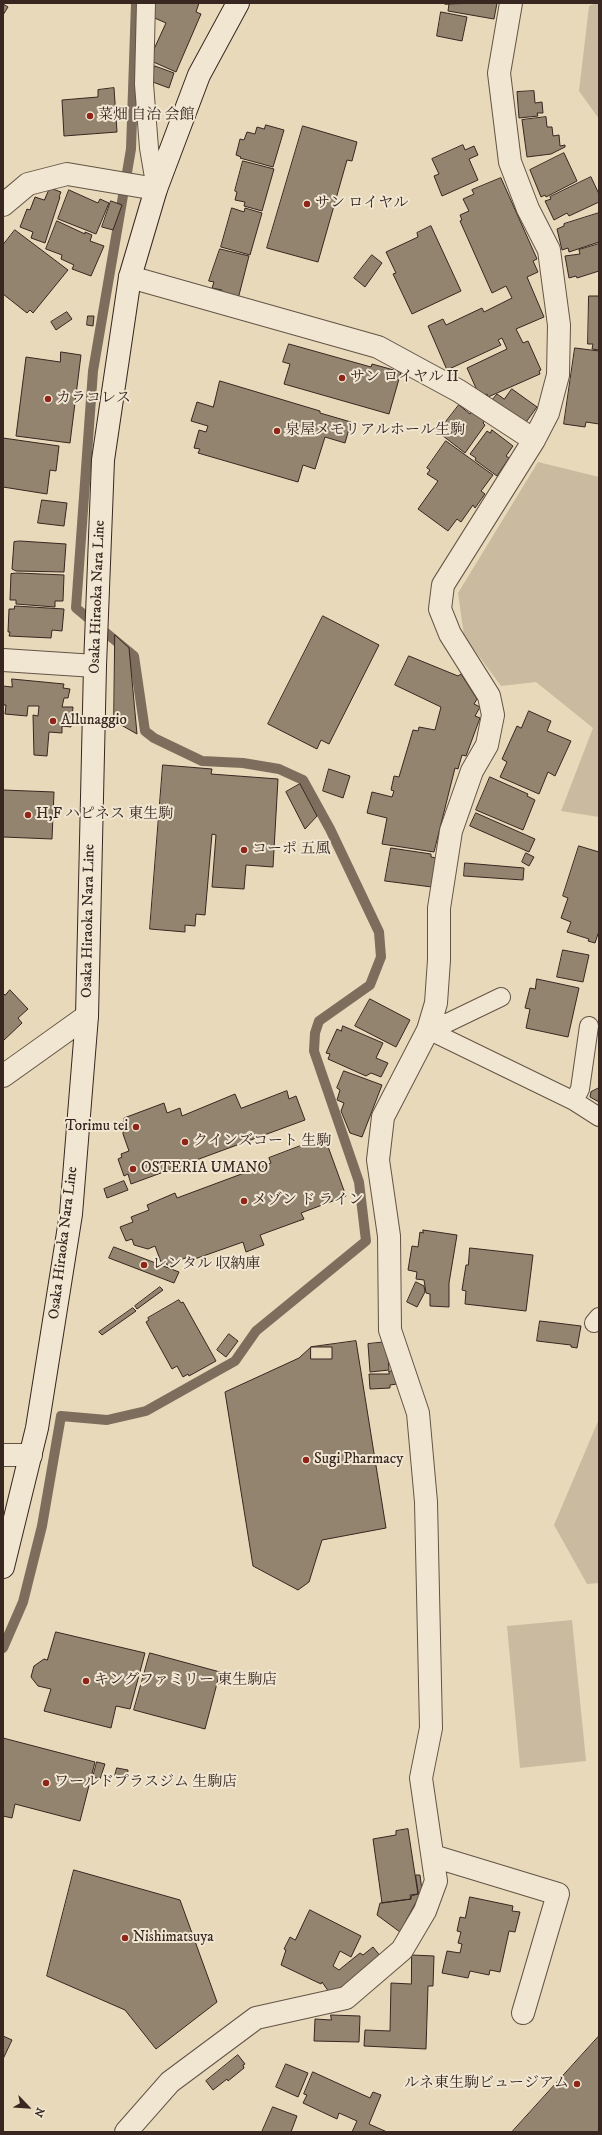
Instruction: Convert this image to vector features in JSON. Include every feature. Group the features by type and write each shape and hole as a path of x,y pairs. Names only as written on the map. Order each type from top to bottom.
{"street":[{"name":"Osaka Hiraoka Nara Line","path":"3,1566 37,1428 71,1214 87,1016 95,666 103,460 130,277 156,189 199,75 238,3"},
{"path":"126,2132 170,2082 256,2018 346,1998 402,1950 425,1911 436,1881 421,1778 431,1728 426,1502 418,1413 390,1330 389,1236 378,1160 383,1117 429,1027 436,1003 439,960 439,908 451,831 472,770 487,745 493,715 489,696 450,634 440,609 443,585 534,440 548,413 558,375 559,325 548,250 528,209 510,162 499,73 511,3"},
{"path":"3,205 28,184 67,174 156,189"},
{"path":"130,277 378,347 459,391 534,440"},
{"path":"3,660 95,666"},
{"path":"3,1076 87,1016"},
{"path":"3,1455 31,1455"},
{"path":"433,1856 558,1894 524,2013"}],"lane":[{"path":"146,3 144,84 149,148 156,189"},
{"path":"429,1027 447,1023 501,997"},
{"path":"574,1101 580,1089 589,1026"},
{"path":"429,1027 574,1101 599,1117"}],"shaded area":[{"path":"599,3 599,119 579,91 589,6"},
{"path":"538,462 599,477 599,817 561,811 593,728 536,682 501,686 464,636 458,593"},
{"path":"599,1419 599,1583 587,1584 554,1525"},
{"path":"572,1620 586,1761 520,1768 507,1626"}],"building":[{"path":"155,3 199,3 196,12 201,14 176,72 149,60 166,23 150,16"},
{"path":"497,3 494,19 448,11 449,4 445,4"},
{"path":"3,4 8,7 3,15"},
{"path":"441,12 467,17 462,41 437,36"},
{"path":"155,66 174,73 169,88 150,81"},
{"name":"菜畑 自治 会館","path":"114,88 117,132 64,136 62,100 98,97 98,90"},
{"path":"534,91 535,103 542,102 543,113 537,113 538,116 519,118 517,92"},
{"path":"546,117 547,127 552,127 553,136 559,135 560,146 565,145 565,147 551,154 527,157 522,120"},
{"path":"266,125 284,130 273,167 240,158 241,157 236,155 240,139 244,140 247,132 255,134 257,127 264,129"},
{"name":"サン ロイヤル","path":"303,126 357,142 352,161 347,160 318,262 267,248"},
{"path":"463,145 465,150 474,146 478,155 469,159 478,180 442,196 434,176 439,174 432,159"},
{"path":"564,153 577,181 546,197 545,195 541,197 530,170"},
{"path":"243,161 274,169 262,211 244,206 245,202 235,200 237,192 235,191"},
{"path":"591,177 599,194 599,202 569,216 567,213 554,220 545,201 551,199 550,197"},
{"path":"501,178 537,259 533,261 538,272 527,277 544,317 516,329 523,343 528,341 541,370 539,371 540,374 488,397 487,394 480,397 467,368 507,349 502,338 498,340 501,345 447,370 428,326 443,319 446,325 482,308 484,312 512,298 506,286 492,293 460,221 462,220 460,215 469,211 463,199 474,194 472,190"},
{"path":"50,188 61,192 45,243 31,238 33,232 20,227 27,209 30,210 35,197 44,200"},
{"path":"69,190 98,203 100,199 109,203 96,234 58,219"},
{"path":"111,201 122,205 113,230 102,227"},
{"path":"232,208 244,212 245,208 262,213 250,255 221,247"},
{"path":"599,213 599,242 569,252 568,248 562,250 557,229 564,226 564,224"},
{"path":"57,221 85,234 85,232 92,235 90,241 104,246 91,276 72,269 74,265 61,259 62,255 46,249"},
{"path":"431,226 461,291 412,314 393,274 396,273 386,252 418,237 417,233"},
{"path":"15,230 68,270 33,313 30,310 27,313 3,294 3,245"},
{"path":"599,244 599,271 577,278 576,276 569,278 565,256 580,254 579,250"},
{"path":"220,249 249,256 238,299 221,295 222,290 212,288 214,282 209,281"},
{"path":"372,255 382,263 365,287 354,278"},
{"path":"589,296 599,296 599,350 592,349 593,344 588,344"},
{"path":"67,312 72,319 56,330 51,322"},
{"path":"88,316 94,316 93,326 87,325"},
{"name":"サン ロイヤル II","path":"289,344 371,367 372,364 401,372 389,414 284,384 290,364 283,362"},
{"path":"575,348 599,351 599,424 586,422 585,427 564,424"},
{"name":"カラコレス","path":"61,352 81,355 70,443 16,436 26,357 60,362"},
{"name":"泉屋メモリアルホール生駒","path":"220,381 320,411 320,413 351,422 345,443 325,437 315,469 303,465 298,482 198,453 200,449 194,448 199,430 206,432 208,426 191,421 197,402 213,407"},
{"path":"512,389 537,407 524,425 491,401 497,394 504,399"},
{"path":"459,405 470,414 473,409 486,419 483,423 485,425 465,453 438,432"},
{"path":"492,430 513,446 506,456 509,458 497,476 475,460 476,458 470,454 487,431 490,433"},
{"path":"3,438 59,446 56,471 50,470 47,494 3,487"},
{"path":"446,441 493,475 481,491 485,494 475,508 473,505 461,522 457,519 448,531 418,509 438,481 427,474 430,470 427,468"},
{"path":"42,500 67,503 64,526 38,523"},
{"path":"20,541 66,544 64,572 16,571 12,569 14,542"},
{"path":"11,574 64,575 63,601 55,601 55,607 16,604 16,600 10,600"},
{"path":"15,606 64,609 62,631 52,630 51,638 9,636 9,609 14,609"},
{"path":"323,616 379,645 329,744 321,740 317,749 268,724"},
{"path":"115,635 129,648 137,734 114,721"},
{"path":"409,656 458,676 461,674 477,699 474,704 480,707 475,716 480,718 466,756 462,755 458,769 455,768 434,852 382,844 387,818 367,813 372,792 392,797 394,791 391,790 394,776 399,777 413,730 418,731 419,727 435,730 441,707 395,685"},
{"name":"Allunaggio","path":"12,679 64,684 63,688 70,689 68,698 64,698 62,707 73,707 71,727 62,726 62,733 49,732 47,756 34,755 33,715 38,716 39,706 28,706 27,716 5,714 6,705 3,705 3,686 12,687"},
{"path":"529,711 551,721 547,731 571,741 555,776 548,772 539,794 500,777 507,762 502,759 517,726 521,728"},
{"name":"コーポ 五風","path":"163,765 212,769 211,774 278,779 273,867 246,865 244,889 212,887 216,835 212,834 205,915 196,914 195,926 185,925 185,932 150,929"},
{"path":"329,769 350,776 343,798 323,791"},
{"path":"490,777 528,794 527,796 535,800 523,830 476,810"},
{"path":"300,784 317,816 305,829 286,792"},
{"name":"H,F ハピネス 東生駒","path":"3,790 54,792 52,839 3,837"},
{"path":"476,813 535,839 529,852 470,826"},
{"path":"579,846 599,852 599,931 595,943 588,941 589,939 567,932 571,922 561,918 568,898 563,896"},
{"path":"391,848 431,854 431,857 436,858 432,887 385,881"},
{"path":"526,853 534,857 529,866 522,862"},
{"path":"465,863 524,868 523,880 464,876"},
{"path":"563,950 589,955 583,982 557,977"},
{"path":"537,979 579,988 568,1037 526,1028 530,1009 525,1008 530,988 535,989"},
{"path":"10,990 28,1009 18,1018 22,1023 3,1041 3,993 5,995"},
{"path":"370,999 410,1020 396,1047 355,1026"},
{"path":"343,1026 383,1043 376,1058 388,1063 381,1077 371,1073 366,1076 328,1059 330,1054 326,1053 337,1029 341,1031"},
{"path":"344,1071 382,1085 362,1137 350,1133 341,1111 344,1103 337,1100 340,1090 337,1088"},
{"path":"599,1088 599,1102 590,1097 591,1092"},
{"name":"クインズコート 生駒","path":"287,1091 289,1099 296,1096 305,1120 131,1184 128,1174 124,1176 118,1159 122,1157 121,1154 129,1151 123,1134 124,1118 164,1103 167,1113 180,1108 182,1116 235,1094 241,1108"},
{"name":"メゾン ド ライン","path":"319,1139 320,1143 326,1141 346,1196 301,1213 304,1219 260,1235 264,1245 246,1252 243,1242 189,1261 188,1257 167,1265 166,1261 161,1262 155,1246 148,1249 134,1245 132,1239 126,1241 120,1227 133,1222 131,1217 149,1210 147,1205 175,1193 177,1198 271,1163 269,1158"},
{"path":"124,1181 128,1190 107,1198 104,1189"},
{"path":"423,1230 457,1235 449,1283 449,1307 430,1306 430,1294 426,1293 424,1280 416,1279 417,1272 408,1270 412,1246 418,1247 420,1232 423,1233"},
{"name":"レンタル 収納庫","path":"114,1247 179,1272 174,1283 109,1258"},
{"path":"470,1248 533,1255 526,1311 465,1304 466,1291 462,1290 466,1265 468,1265"},
{"path":"416,1282 424,1286 425,1292 417,1307 407,1302"},
{"path":"160,1287 163,1290 137,1309 135,1306"},
{"path":"179,1300 181,1303 183,1302 216,1361 189,1376 188,1374 183,1377 177,1366 172,1369 146,1322 149,1320 148,1318"},
{"path":"133,1308 136,1311 102,1335 99,1332"},
{"path":"540,1321 581,1326 577,1348 571,1347 571,1345 537,1341"},
{"path":"229,1334 238,1341 226,1357 217,1350"},
{"name":"Sugi Pharmacy","path":"356,1341 386,1528 322,1540 309,1582 298,1590 253,1566 225,1392 299,1358 311,1347"},
{"path":"387,1342 389,1370 370,1372 368,1344"},
{"path":"311,1347 332,1347 332,1359 311,1359"},
{"path":"389,1371 394,1371 397,1384 390,1385 390,1388 370,1389 369,1374 389,1374"},
{"name":"キングファミリー 東生駒店","path":"56,1632 145,1653 130,1709 116,1706 111,1728 44,1711 51,1689 38,1686 31,1677 34,1666 44,1659 47,1660"},
{"path":"150,1653 220,1672 205,1729 134,1710"},
{"name":"ワールドプラスジム 生駒店","path":"3,1738 95,1762 80,1821 15,1804 12,1818 3,1816"},
{"path":"97,1762 105,1764 100,1779 93,1777"},
{"path":"117,1768 128,1770 127,1778 115,1776"},
{"path":"408,1829 418,1894 410,1895 411,1899 382,1903 373,1839 396,1835 396,1831"},
{"name":"Nishimatsuya","path":"74,1870 180,1900 217,2002 156,2049 125,2010 47,1976"},
{"path":"416,1875 420,1875 422,1891 400,1932 377,1915 380,1903 411,1899 411,1896 418,1894"},
{"path":"470,1897 513,1906 512,1911 520,1912 515,1932 509,1931 500,1972 490,1970 489,1975 470,1971 468,1978 442,1973 447,1951 460,1953 462,1944 458,1943 461,1932 457,1931 460,1917 465,1918"},
{"path":"310,1910 361,1936 351,1957 340,1951 333,1966 339,1970 360,1953 363,1955 373,1947 381,1957 350,1984 329,1992 322,1982 321,1984 281,1965 286,1950 284,1949 290,1937 295,1940"},
{"path":"412,1955 434,1956 433,1986 428,1986 426,2049 364,2046 365,2030 390,2031 391,1983 411,1984"},
{"path":"331,2015 360,2016 359,2042 314,2041 315,2019 331,2020"},
{"path":"3,2036 12,2040 3,2059"},
{"name":"ルネ東生駒ビュージアム","path":"599,2036 599,2132 512,2132"},
{"path":"238,2055 245,2064 243,2065 244,2068 228,2081 227,2079 213,2090 206,2081"},
{"path":"286,2064 308,2073 298,2097 276,2087"},
{"path":"313,2072 370,2098 373,2092 381,2095 369,2124 387,2132 352,2132 357,2121 339,2113 337,2119 303,2103 307,2095 304,2094"},
{"path":"273,2107 297,2116 291,2132 262,2132"}],"waterway":[{"path":"3,1648 23,1602 42,1526 61,1416 107,1420 146,1411 235,1361 256,1331 366,1241 359,1182 314,1051 315,1033 319,1021 370,985 381,957 379,932 330,829 303,780 279,769 243,763 202,761 154,738 145,731 134,656 76,608 93,371 131,149 136,3"}],"place":[{"name":"菜畑 自治 会館","path":"90,116"},
{"name":"サン ロイヤル","path":"307,204"},
{"name":"サン ロイヤル II","path":"342,378"},
{"name":"カラコレス","path":"48,399"},
{"name":"泉屋メモリアルホール生駒","path":"277,431"},
{"name":"Allunaggio","path":"53,721"},
{"name":"H,F ハピネス 東生駒","path":"28,815"},
{"name":"コーポ 五風","path":"244,850"},
{"name":"Torimu tei","path":"136,1127"},
{"name":"クインズコート 生駒","path":"185,1142"},
{"name":"OSTERIA UMANO","path":"133,1169"},
{"name":"メゾン ド ライン","path":"244,1201"},
{"name":"レンタル 収納庫","path":"144,1265"},
{"name":"Sugi Pharmacy","path":"306,1460"},
{"name":"キングファミリー 東生駒店","path":"86,1681"},
{"name":"ワールドプラスジム 生駒店","path":"46,1783"},
{"name":"Nishimatsuya","path":"125,1938"},
{"name":"ルネ東生駒ビュージアム","path":"577,2084"}]}
